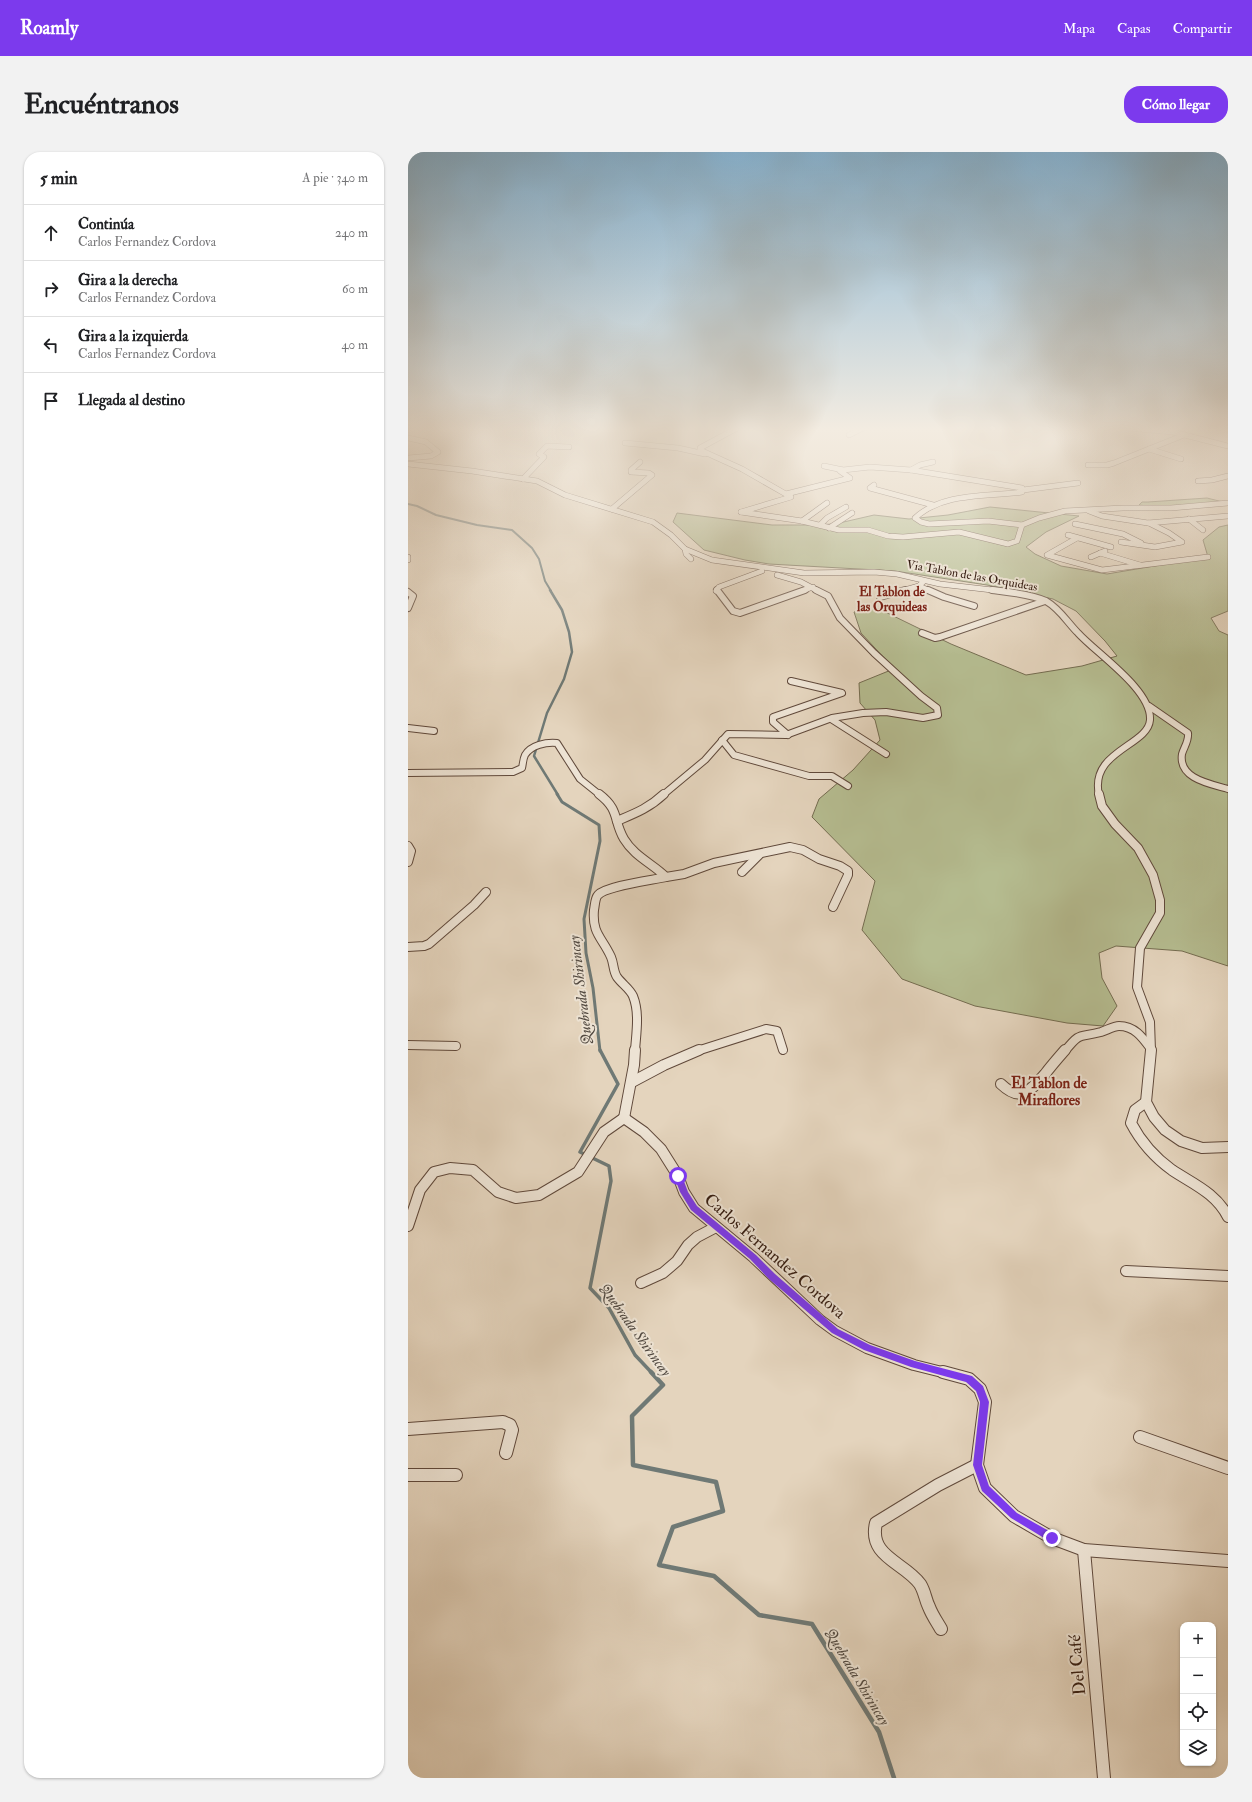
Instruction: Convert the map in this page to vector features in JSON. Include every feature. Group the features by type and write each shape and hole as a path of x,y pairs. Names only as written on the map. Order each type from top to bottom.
{"street":[{"name":"Via Tablon de las Orquideas","path":"595,504 654,522 671,535 685,549 712,560 804,573 874,572 897,574 924,581 964,588 1010,592 1045,601 1059,610 1078,634 1103,655 1126,678 1149,706 1188,732 1189,739 1182,755 1183,766 1191,776 1228,789"},
{"path":"612,509 618,504"},
{"path":"768,504 741,512 802,521 829,528 849,531 868,530 896,536 959,532 1008,544 1017,541 1022,526"},
{"path":"802,521 824,504"},
{"path":"929,504 933,505"},
{"path":"938,504 918,513 915,518 920,522 932,524 988,520 1022,526 1039,518 1065,511 1130,507 1171,508 1218,504"},
{"path":"820,525 827,518 846,506"},
{"path":"1089,510 1091,513 1102,516 1148,523 1228,516"},
{"path":"829,528 852,513"},
{"path":"1189,519 1203,530"},
{"path":"1121,542 1157,547 1182,542 1169,533 1148,523"},
{"path":"1075,524 1130,537 1145,545"},
{"path":"1068,535 1111,547"},
{"path":"1091,557 1130,537"},
{"path":"1077,538 1047,554 1102,570 1208,557"},
{"path":"685,549 686,554 691,559"},
{"path":"1100,553 1142,566"},
{"path":"617,821 657,802 663,795 705,760 728,734 732,733 772,737 788,735 831,719 886,712 925,719 938,715 937,708 921,696 874,653 845,623 834,608 831,599 828,596 813,587 740,563"},
{"path":"762,571 719,587 716,591 733,611 740,613 813,587"},
{"path":"880,597 919,586 924,581"},
{"path":"919,586 944,597 974,606"},
{"path":"408,592 413,596 408,608"},
{"path":"922,633 935,638 940,637 1045,601"},
{"path":"788,735 773,722 773,717 842,693 791,681"},
{"path":"1149,706 1150,720 1146,730 1108,761 1098,775 1097,785 1102,806 1138,848 1153,875 1160,900 1160,913 1140,948 1137,987 1150,1022 1151,1049 1146,1102 1154,1117 1165,1130 1181,1140 1202,1148 1228,1148"},
{"path":"831,719 886,754"},
{"path":"408,728 434,731"},
{"path":"722,740 734,755 809,776 832,776 848,786"},
{"path":"408,773 513,772 520,770 524,766 525,755 536,747 550,742 557,743 580,779 606,799 613,807 624,839 633,851 666,877"},
{"path":"408,846 411,851 408,862"},
{"path":"408,1226 420,1190 434,1172 450,1168 473,1170 498,1192 516,1198 539,1195 578,1172 597,1141 611,1126 624,1118 632,1082 637,1025 636,1007 633,995 617,977 608,954 598,937 593,922 595,903 598,895 608,889 666,877 686,875 710,864 781,847 808,851 822,860 846,868 848,875 833,907"},
{"path":"742,872 761,853"},
{"path":"408,947 424,946 429,944 474,905 486,892"},
{"path":"1000,1084 1010,1092 1016,1094 1024,1094 1032,1090 1078,1036 1100,1032 1107,1028 1119,1026 1132,1029 1140,1034 1151,1049"},
{"path":"632,1082 664,1065 699,1050 766,1029 777,1031 783,1050"},
{"path":"408,1045 456,1046"},
{"path":"1146,1102 1134,1110 1131,1123 1138,1138 1170,1169 1214,1196 1228,1218"},
{"name":"Carlos Fernandez Cordova","path":"624,1118 644,1132 661,1149 678,1176 684,1192 694,1208 753,1257 772,1276 835,1331 867,1348 914,1365 969,1379 980,1389 985,1402 977,1465 985,1488 1014,1516 1052,1538 1084,1550 1228,1560"},
{"path":"641,1283 663,1273 677,1261 688,1245 697,1237 716,1227"},
{"path":"1126,1271 1228,1276"},
{"path":"408,1429 503,1422 510,1425 512,1430 506,1453"},
{"path":"1140,1438 1228,1468"},
{"path":"941,1629 929,1608 924,1590 913,1577 891,1561 880,1549 873,1537 872,1530 876,1523 938,1485 977,1465"},
{"path":"408,1475 456,1474"},
{"name":"Del Café","path":"1084,1550 1104,1778"}],"green space":[{"path":"1140,504 1198,504 1157,507 1139,505"},
{"path":"990,507 1079,516 1046,532 1026,547 1035,554 1061,566 1107,574 1208,557 1203,540 1219,527 1228,525 1228,611 1211,618 1219,631 1228,635 1228,966 1182,951 1116,946 1099,953 1102,978 1117,1006 1103,1026 1067,1023 975,1006 902,979 862,930 875,881 812,817 819,799 853,770 880,740 875,720 860,703 859,683 891,670 887,661 861,633 854,612 877,608 951,644 1026,675 1082,666 1117,656 1105,641 1076,611 1053,599 987,585 895,571 769,564 745,560 704,550 673,522 677,513 772,525 835,524 874,515 909,519 948,515"}],"waterway":[{"name":"Quebrada Shirincay","path":"408,504 417,506 436,515 477,525 512,530 532,548 539,559 545,581 551,591"},
{"name":"Quebrada Shirincay","path":"550,590 562,610 569,632 572,652 564,679 547,713 534,756 558,795"},
{"name":"Quebrada Shirincay","path":"557,794 562,802 599,825 600,841 584,919 586,953 593,988 600,1051"},
{"name":"Quebrada Shirincay","path":"600,1050 618,1084 580,1152 609,1166 611,1181 590,1288 609,1308 635,1355 652,1373"},
{"name":"Quebrada Shirincay","path":"651,1372 663,1385 632,1416 633,1465 716,1482 723,1511 673,1527 659,1565 714,1576 759,1615 812,1624 879,1732 894,1778"}],"district":[{"name":"El Tablon de las Orquideas","path":"892,600"},
{"name":"El Tablon de Miraflores","path":"1049,1092"}],"route":[{"path":"678,1176 684,1192 694,1208 753,1257 820,1320 835,1331 867,1348 914,1365 969,1379 980,1389 985,1402 977,1465 985,1488 1014,1516 1052,1538"}]}
